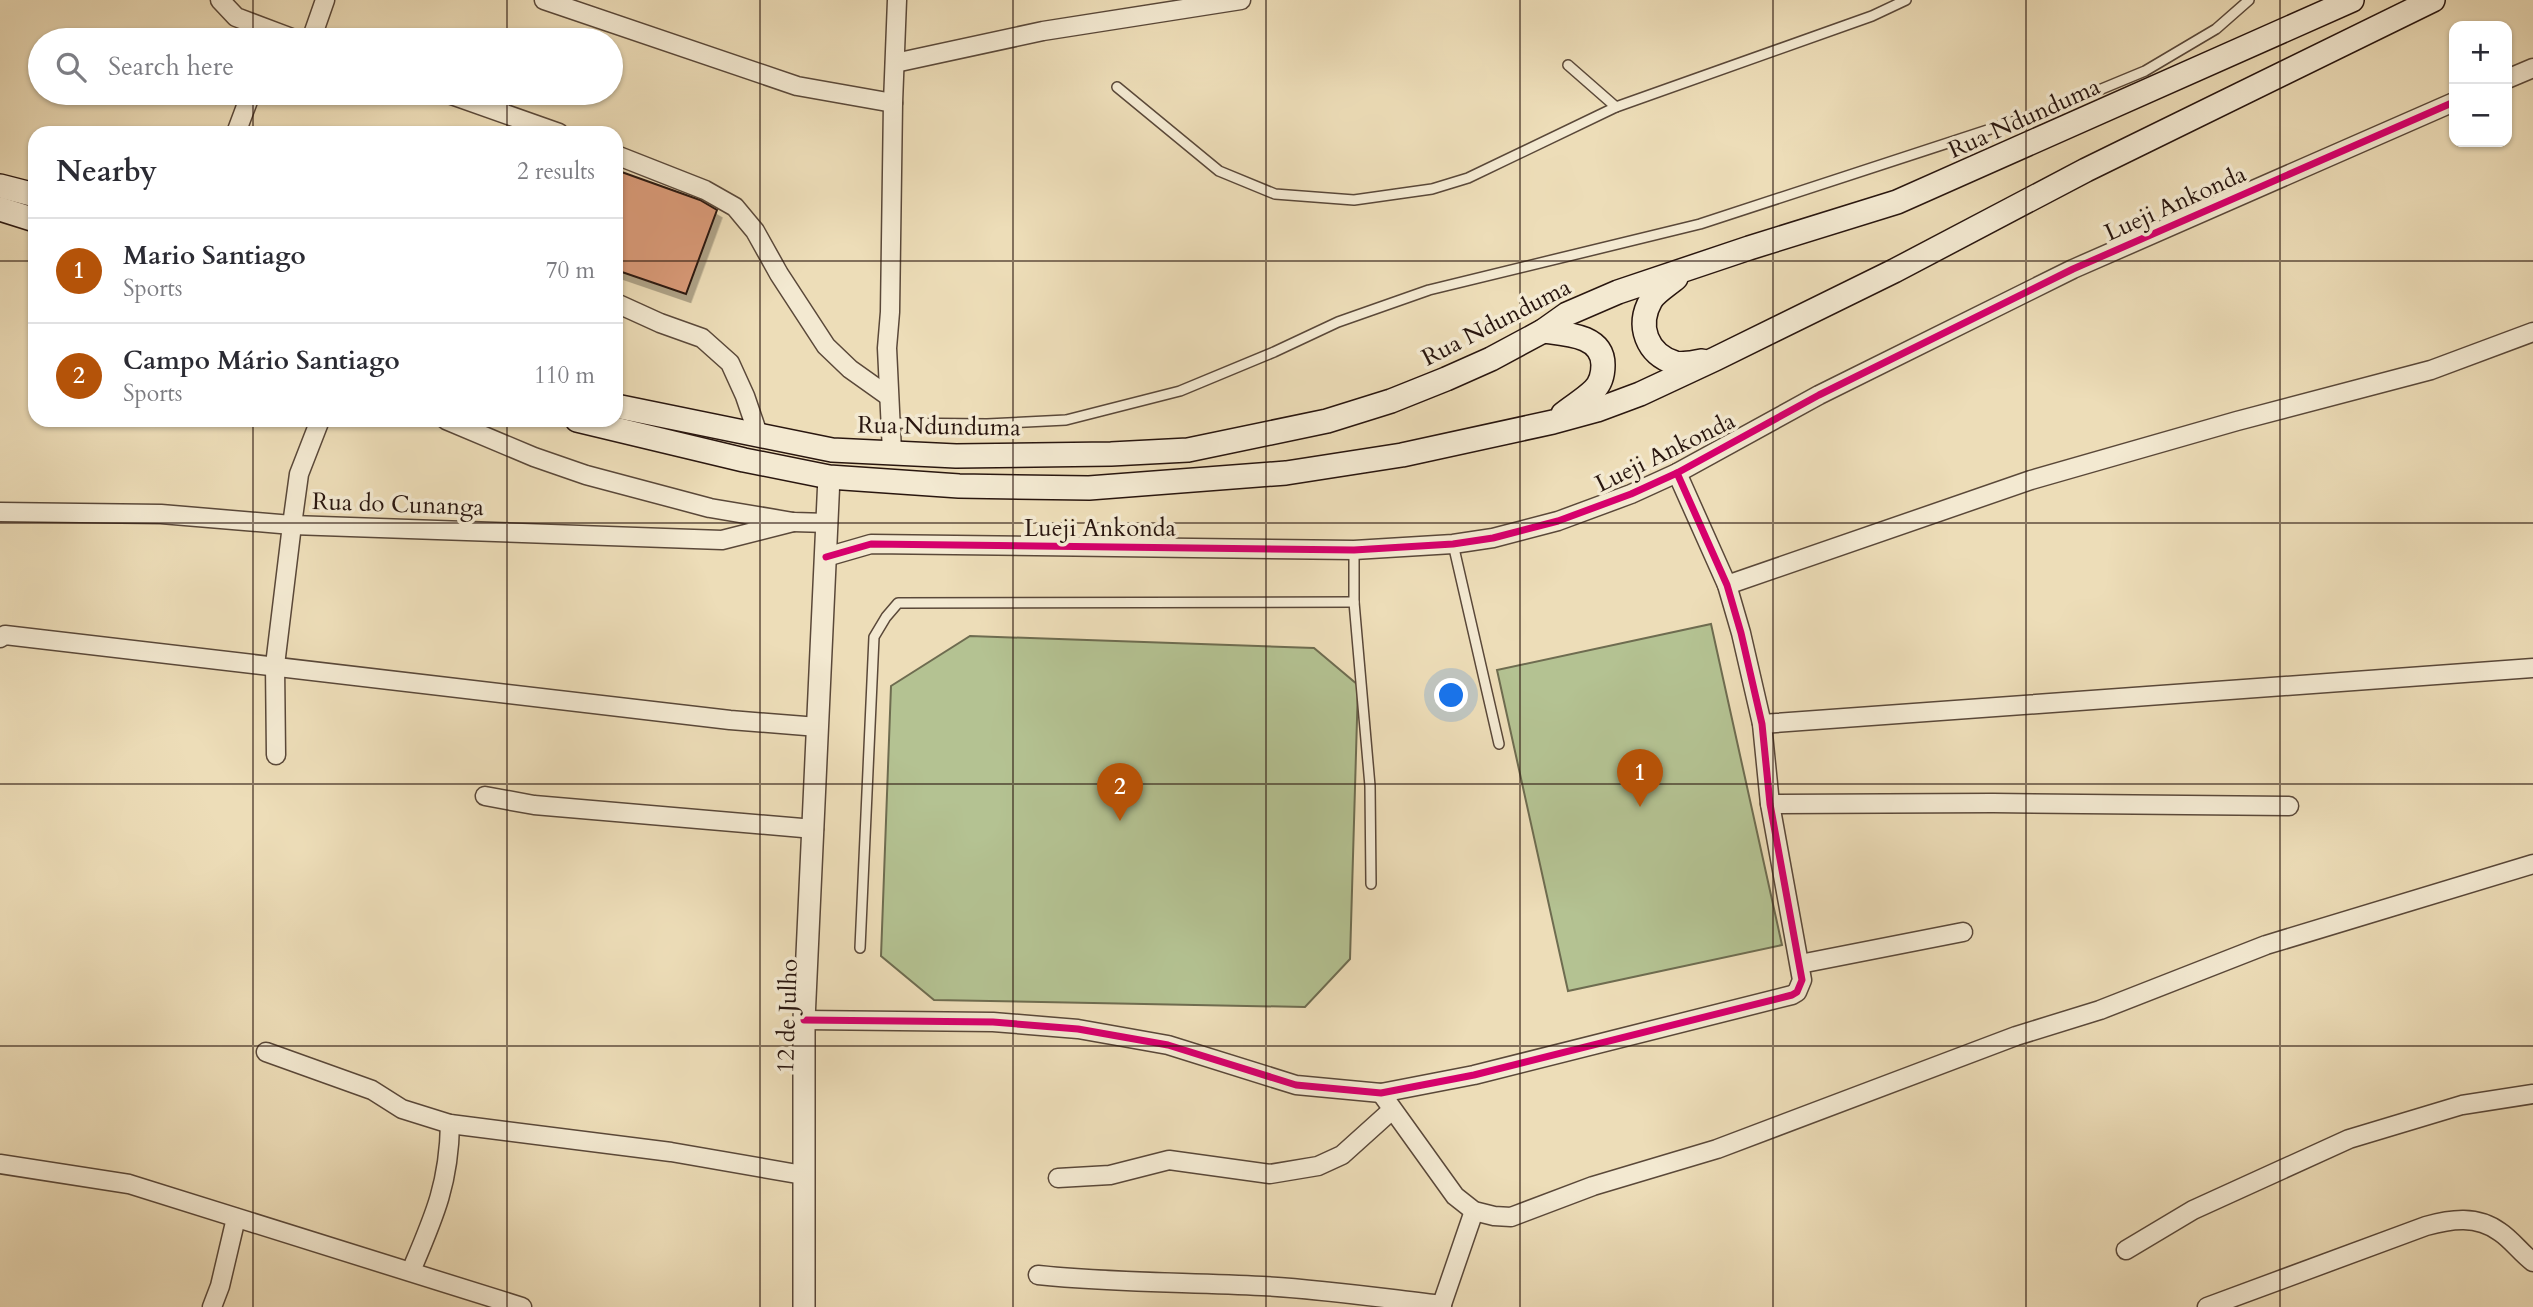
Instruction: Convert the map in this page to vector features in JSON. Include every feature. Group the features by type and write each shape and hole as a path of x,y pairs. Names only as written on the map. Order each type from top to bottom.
{"main road":[{"name":"Rua Ndunduma","path":"623,408 832,450 956,456 1188,450 1327,421 1391,401 1490,359 1544,331 1567,314 1618,292 1897,202 2353,0"},
{"name":"Lueji Ankonda","path":"606,427 732,458 829,477 959,485 1088,488 1286,472 1402,455 1553,422 1640,394 1715,359 1894,271 2086,170 2433,0"},
{"path":"0,186 28,193"},
{"path":"0,209 28,218"},
{"path":"1684,272 1652,299 1644,316 1644,337 1657,355 1677,364 1715,359"},
{"path":"1544,331 1580,337 1594,343 1603,357 1603,375 1595,389 1553,422"}],"street":[{"path":"220,0 236,17 257,28"},
{"path":"315,28 325,0"},
{"path":"544,0 571,5 797,86 893,103"},
{"path":"892,452 887,348 897,0"},
{"path":"895,63 1043,31 1241,0"},
{"path":"2512,77 2533,68"},
{"name":"Lueji Ankonda","path":"826,557 871,544 1354,550 1454,544 1493,538 1558,521 1631,494 1677,473 1819,395 2073,268 2449,104"},
{"path":"239,126 246,105"},
{"path":"473,105 521,126"},
{"path":"623,158 705,190 736,207 755,231 826,346 850,369 888,396"},
{"path":"623,306 702,338 730,363 759,437"},
{"path":"1727,585 2031,480 2237,421 2431,370 2533,332"},
{"path":"276,755 275,665 292,525 299,474 317,427"},
{"path":"463,427 586,475 710,508 793,522 828,523"},
{"path":"804,1020 993,1022 1078,1029 1168,1045 1296,1085 1381,1093 1474,1074 1792,995 1800,986 1800,964 1770,804 1762,724 1727,585 1677,473"},
{"name":"12 de Julho","path":"803,1307 804,1020 829,477"},
{"name":"Rua do Cunanga","path":"0,512 161,514 292,525 722,540 793,522"},
{"path":"0,638 5,635 730,720 818,727"},
{"path":"1762,724 2533,668"},
{"path":"485,796 534,806 814,829"},
{"path":"1770,804 2289,806"},
{"path":"1381,1093 1455,1196 1474,1211 1511,1217 1593,1186 1717,1149 2016,1036 2100,1010 2266,945 2533,864"},
{"path":"1800,964 1963,932"},
{"path":"266,1052 372,1090 409,1112 450,1124 657,1150 803,1175"},
{"path":"2126,1250 2193,1210 2349,1139 2462,1105 2533,1094"},
{"path":"1058,1178 1110,1175 1169,1160 1270,1174 1318,1166 1342,1155 1392,1110"},
{"path":"411,1270 443,1188 450,1152 450,1124"},
{"path":"0,1164 129,1184 411,1270 522,1307"},
{"path":"1038,1275 1119,1282 1302,1289 1441,1306 1474,1211"},
{"path":"212,1307 220,1286 236,1218"},
{"path":"2207,1307 2447,1220 2465,1219 2485,1223 2501,1232 2533,1262"}],"lane":[{"path":"1117,87 1219,171 1275,194 1354,200 1432,189 1468,178 1616,107 1872,16 1906,0"},
{"path":"890,423 987,424 1066,420 1180,391 1274,352 1338,321 1429,290 1700,224 2058,107 2145,71 2216,29 2249,0"},
{"path":"1568,65 1616,107"},
{"path":"1454,544 1499,744"},
{"path":"1354,550 1354,602 1370,786 1371,884"},
{"path":"860,948 874,637 898,603 1354,602"}],"green space":[{"path":"1711,624 1782,945 1568,991 1497,670"},
{"path":"970,636 1314,648 1358,685 1350,959 1305,1007 934,1000 881,956 891,686"}],"building":[{"path":"623,172 700,200 717,210 686,294 623,272"}],"cycle path":[{"path":"826,557 871,544 1354,550 1453,544 1493,538 1558,521 1631,494 1677,473 1819,395 2073,269 2449,104"},
{"path":"804,1020 993,1022 1078,1029 1168,1045 1296,1085 1381,1093 1474,1075 1797,992 1802,980 1770,804 1762,724 1741,633 1727,585 1677,473"}],"place":[{"name":"Mario Santiago","path":"1640,807"},
{"name":"Campo Mário Santiago","path":"1120,821"}]}
